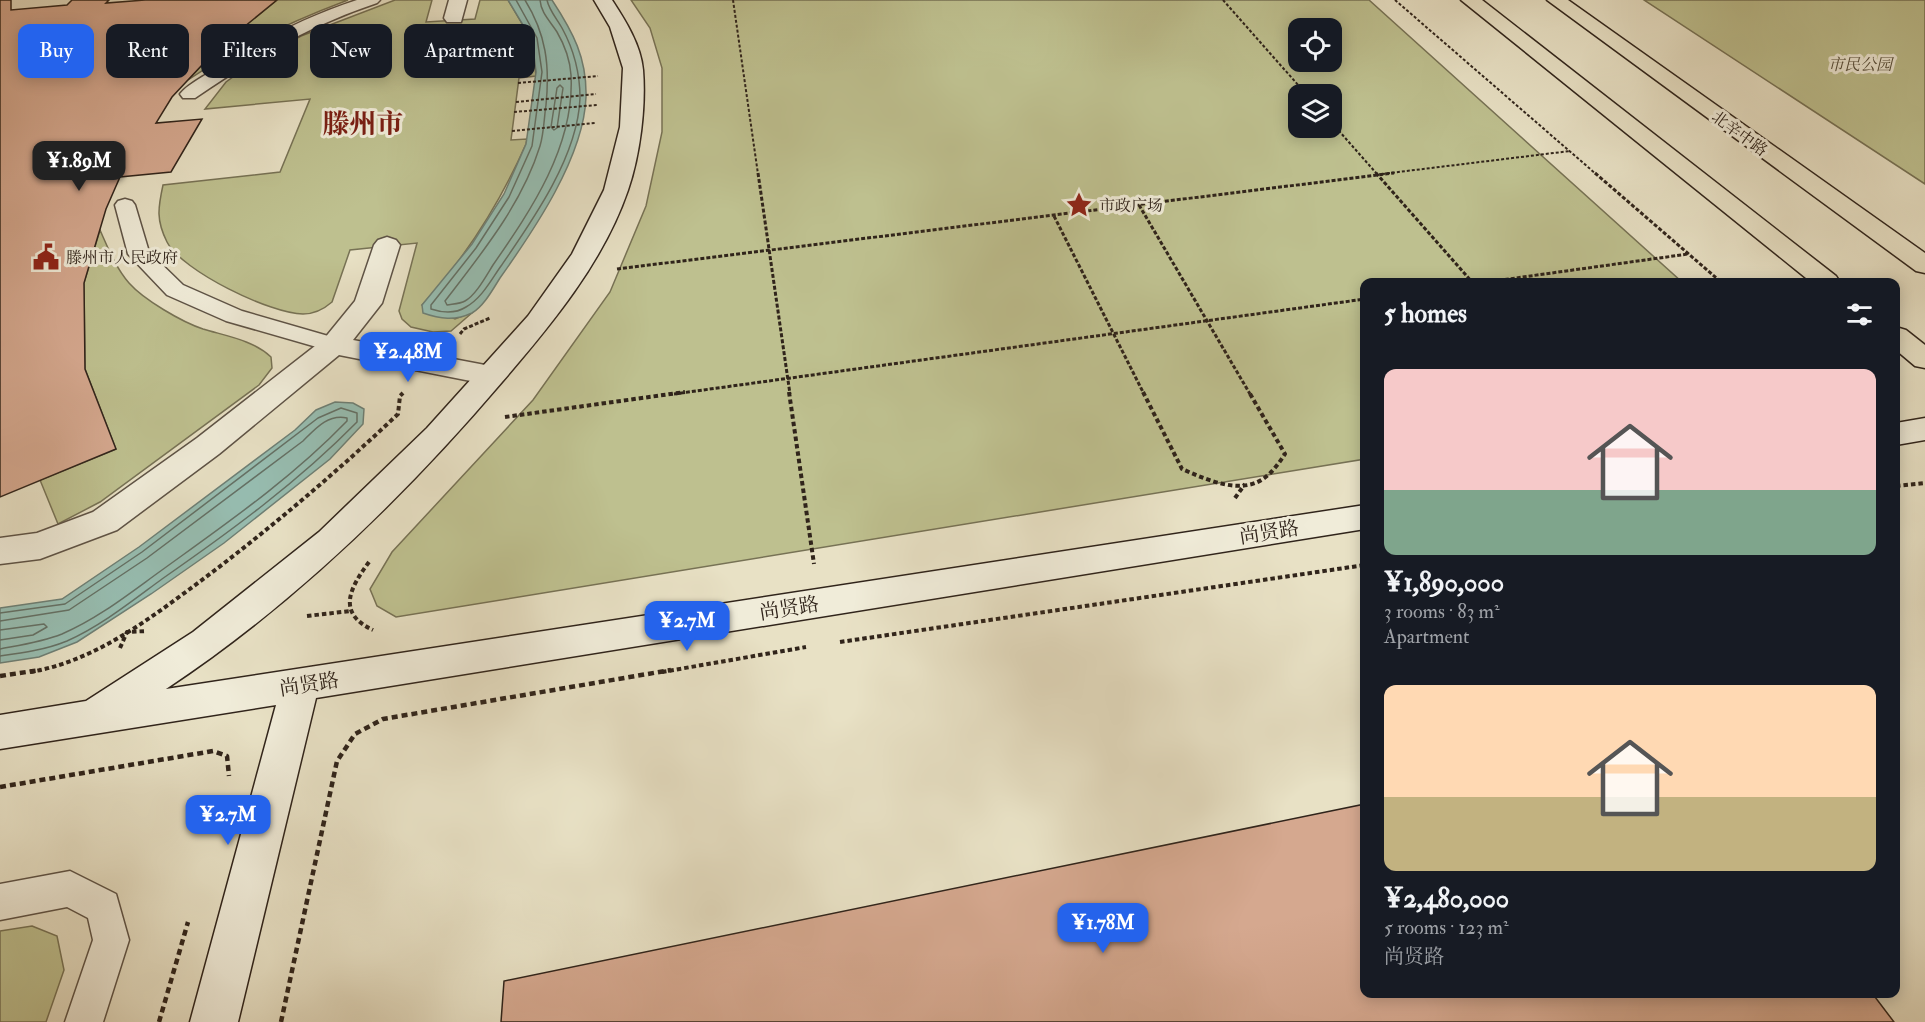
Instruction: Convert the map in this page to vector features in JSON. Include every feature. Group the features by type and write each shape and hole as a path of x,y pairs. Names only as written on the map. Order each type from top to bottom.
{"main road":[{"path":"1470,0 1822,278"},
{"name":"北辛中路","path":"1556,0 1925,266"},
{"path":"1900,339 1925,359"}],"street":[{"path":"90,718 206,643 331,541 438,436 538,322 585,254 616,190 631,128 633,68 620,27 603,0"},
{"path":"0,551 40,546 105,521 208,446 334,345 368,303 387,245"},
{"path":"334,345 491,375"},
{"path":"1900,433 1925,429"},
{"name":"尚贤路","path":"0,732 1360,518"},
{"path":"214,1022 300,685"}],"lane":[{"path":"189,94 239,58 303,26 372,0"},
{"path":"125,205 139,254 175,290 234,316 334,345"},
{"path":"0,902 70,889 103,907 111,940 84,1022"}],"path":[{"path":"733,0 814,564"},
{"path":"1223,0 1297,84"},
{"path":"1395,0 1716,278"},
{"path":"518,83 599,74 595,123 592,133"},
{"path":"516,102 597,94"},
{"path":"514,112 597,105"},
{"path":"512,130 595,123"},
{"path":"1342,134 1468,278"},
{"path":"617,260 613,270 1570,151"},
{"path":"1054,216 1182,469 1229,486 1260,480 1285,454 1138,205"},
{"path":"1515,278 1689,254"},
{"path":"510,410 504,417 1360,300"},
{"path":"0,676 40,670 96,651 152,617 268,530 344,466 398,414 400,396 464,329 492,317 495,313"},
{"path":"1235,498 1245,483"},
{"path":"1900,486 1925,483"},
{"path":"1224,499 1247,496"},
{"path":"376,553 354,582 348,600 350,611 358,622 371,630 380,629"},
{"path":"802,566 825,562"},
{"path":"828,644 1360,566"},
{"path":"281,1022 337,761 346,743 363,726 383,719 817,646"},
{"path":"0,787 213,751 227,756 229,781"},
{"path":"159,1022 189,919"}],"green space":[{"path":"277,0 348,0 290,24 248,24"},
{"path":"395,0 432,0 426,22 475,19 480,0 508,0 522,24 404,24 404,78 519,78 511,140 527,139 526,144 505,188 481,229 468,249 422,305 455,319 473,312 451,331 433,332 411,327 402,319 399,311 417,243 350,250 332,302 319,311 303,314 270,307 208,278 176,253 163,234 159,207 163,185 280,172 310,99 205,109 232,78 298,78 298,38 310,33 310,78 392,78 392,24 332,24"},
{"path":"631,0 1369,0 1678,278 1360,278 1360,460 396,617 377,606 370,589 392,552 533,400 610,292 646,206 662,132 662,68 650,28"},
{"name":"市民公园","path":"1644,0 1925,0 1925,184"},
{"path":"201,66 201,72 188,80"},
{"path":"100,230 120,271 136,290 164,310 194,326 256,346 271,357 272,368 259,385 100,502 58,524 40,480 116,449 85,369 84,283"},
{"path":"32,926 57,936 64,970 46,1022 0,1022 0,931"}],"water":[{"path":"508,0 552,0 572,34 581,58 586,83 583,120 576,144 567,168 542,215 488,297 476,310 466,316 435,317 423,313 422,305 472,244 504,194 526,144 536,72 535,24 522,24"},
{"path":"335,402 353,403 364,409 363,424 330,459 224,543 77,642 39,657 0,663 0,608 62,599 139,547 295,430 316,410"}],"building":[{"name":"滕州市人民政府","path":"0,0 11,0 11,10 67,5 72,0 109,0 106,3 145,0 277,0 248,24 201,24 201,66 172,97 156,123 202,119 171,172 120,177 106,209 84,283 85,369 116,449 0,497"},
{"path":"1360,805 1360,998 1876,998 1894,1022 501,1022 504,981"}],"place":[{"name":"市政广场","path":"1079,205"},
{"name":"滕州市人民政府","path":"46,257"}],"district":[{"name":"滕州市","path":"363,124"}]}
